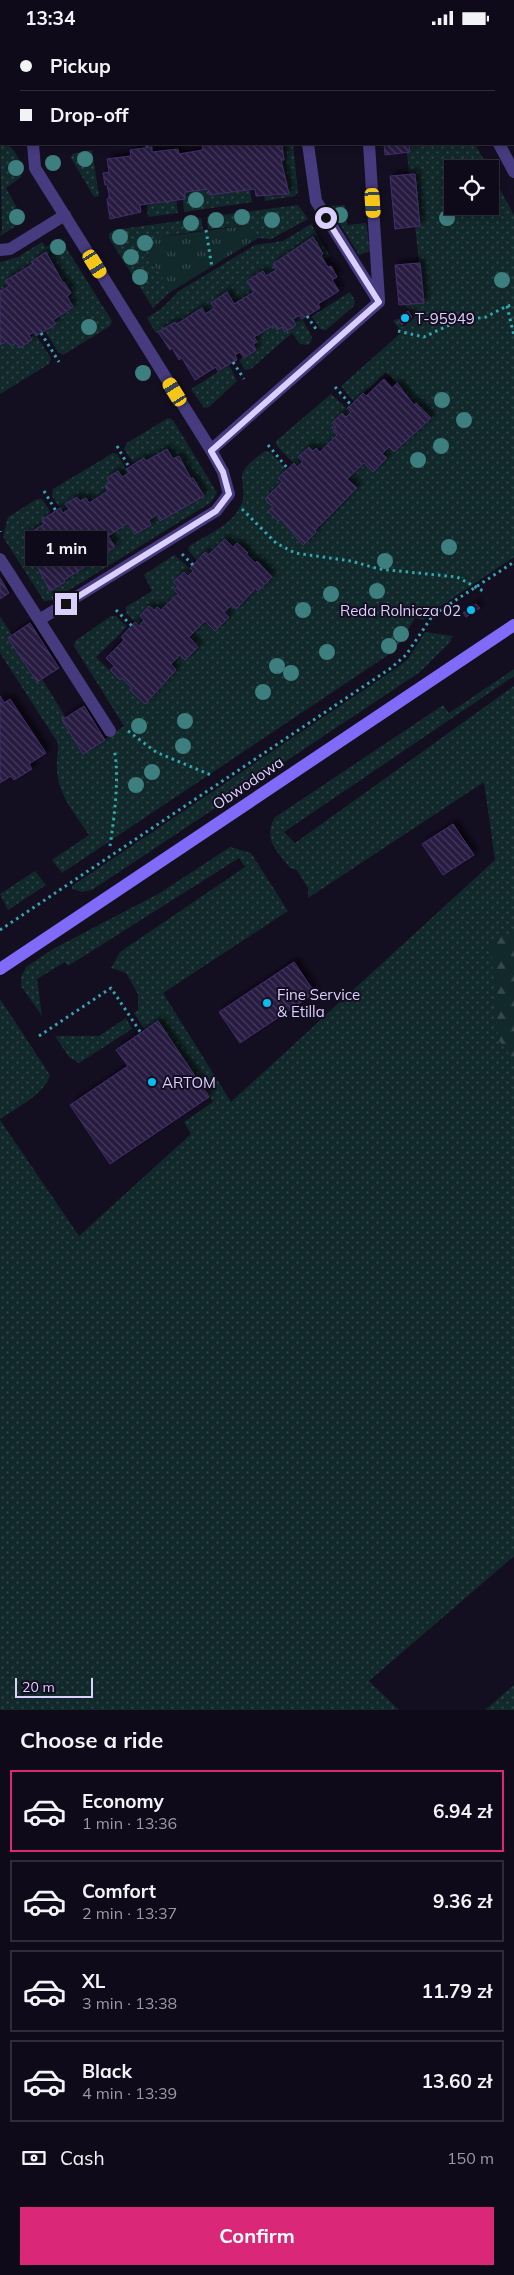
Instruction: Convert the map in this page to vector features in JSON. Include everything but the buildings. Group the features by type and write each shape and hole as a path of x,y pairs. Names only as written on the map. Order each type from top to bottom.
{"main road":[{"name":"Obwodowa","path":"0,969 514,625"}],"street":[{"path":"33,145 35,168 211,451 223,472 229,494 216,511 39,620"},
{"path":"308,145 316,201 379,302"},
{"path":"369,145 379,302"},
{"path":"500,145 514,172"},
{"path":"0,250 10,249 64,215"},
{"path":"211,451 379,302"},
{"path":"0,559 39,620 116,729"}],"path":[{"path":"206,230 212,268"},
{"path":"398,331 424,337 458,321 486,317 506,306 514,305"},
{"path":"506,306 514,336"},
{"path":"307,316 321,338"},
{"path":"41,333 58,362"},
{"path":"233,362 244,379"},
{"path":"335,387 351,405"},
{"path":"268,445 288,469"},
{"path":"117,446 129,467"},
{"path":"44,491 56,511"},
{"path":"238,505 276,543 295,553 351,561 379,569 457,577 485,593"},
{"path":"178,550 192,565"},
{"path":"0,930 391,668 406,655 434,615 514,562"},
{"path":"116,610 132,625"},
{"path":"110,846 114,816 116,729 156,752 213,776"},
{"path":"39,1036 111,988 141,1033"}],"green space":[{"path":"0,145 6,145 17,155 21,177 6,188 24,221 0,236 2,229"},
{"path":"275,145 293,145 298,192 295,196 265,201 264,195 270,194 271,197 289,194 281,160 283,160 282,146 276,147"},
{"path":"409,145 476,145 484,160 444,160 444,215 499,215 499,188 514,215 514,557 435,610 424,620 415,618 399,644 388,655 62,873 52,860 89,835 68,804 61,788 57,767 58,743 0,653 0,616 12,635 8,638 36,682 42,679 66,718 62,721 83,754 124,726 74,646 75,641 111,616 116,616 127,627 96,657 119,680 122,678 132,688 130,690 145,704 176,670 171,664 180,655 198,647 189,637 205,621 215,631 224,612 232,605 236,609 256,588 258,590 272,577 257,561 255,563 246,554 248,553 238,543 233,547 225,539 208,555 205,553 197,561 188,550 189,546 224,525 236,514 243,499 242,476 251,462 265,451 270,452 287,470 278,478 282,482 265,499 273,507 269,511 278,521 281,519 303,545 356,488 347,479 364,463 373,472 386,458 382,454 389,447 394,452 431,418 416,403 414,405 405,395 407,393 386,372 354,402 341,386 402,332 393,321 396,319 403,327 415,317 404,304 424,302 415,227 420,226 415,174 409,174 407,153 410,152"},
{"path":"92,150 99,196 94,197 71,158 72,154"},
{"path":"208,189 210,195 250,190 252,202 184,212 183,199 185,199 185,192"},
{"path":"176,200 178,213 148,217 147,205"},
{"path":"298,205 308,219 271,239 258,238 258,236 243,226 208,229 207,217"},
{"path":"345,205 347,225 366,223 370,251 359,255 329,206"},
{"path":"201,218 203,230 160,237 153,265 164,277 169,293 153,308 109,238 109,234 114,230"},
{"path":"311,224 330,256 323,260 321,256 323,254 312,237 273,264 276,270 266,276 263,271 247,280 254,292 234,304 227,293 212,302 215,308 205,314 202,309 177,324 175,322 156,333 147,318 162,308 179,291 255,245 283,241"},
{"path":"243,226 258,236 258,238 169,293 165,282 148,254 151,243 160,237"},
{"path":"60,238 112,321 110,326 63,355 58,352 45,331 55,324 53,320 73,308 67,296 71,293 46,253 32,261 33,264 6,281 9,286 0,290 0,262 18,257 42,242 46,247"},
{"path":"350,292 355,301 354,306 326,330 320,329 312,316"},
{"path":"300,315 312,337 308,345 300,344 292,333 251,369 245,370 239,360 256,350 253,345 257,342 254,337 274,325 277,330 282,327 285,331 296,325 293,319"},
{"path":"34,332 51,358 49,364 0,394 0,345 7,341 11,346 16,343 19,348 32,340 29,335"},
{"path":"229,365 237,381 209,407 204,408 191,389"},
{"path":"331,394 351,412 346,417 342,413 332,423 336,427 333,431 337,435 320,452 316,448 313,451 308,447 299,457 303,461 297,467 277,446 276,441"},
{"path":"168,418 173,420 217,493 210,503 53,600 44,601 3,537 8,517 37,499 42,499 52,514 42,520 44,524 24,537 30,547 25,551 32,561 34,560 51,591 65,582 64,580 86,559 98,552 115,547 108,536 128,523 135,534 151,525 149,520 157,514 160,520 204,496 193,478 191,479 179,456 173,459 167,449 146,461 144,458 134,464 124,449 127,443"},
{"path":"113,453 117,454 129,473 122,477 118,472 107,478 110,483 108,491 89,503 80,501 77,497 66,504 69,509 63,513 52,496 53,489"},
{"path":"174,555 193,571 188,576 183,572 174,582 178,586 174,590 178,594 161,610 157,607 154,610 149,606 140,616 144,620 139,626 126,613 126,607 152,591 144,575"},
{"path":"425,632 453,636 450,639 452,640 420,672 92,890 82,892 72,889 72,886 398,667 408,659"},
{"path":"514,669 514,676 284,832 295,843 514,686 514,1556 369,1681 399,1710 0,1710 0,1120 79,1236 191,1134 184,1122 213,1102 158,1022 145,1030 134,1013 138,1010 138,994 126,973 111,968 120,952 245,867 239,858 68,966 65,962 37,979 42,1016 21,986 21,977 26,967 53,949 160,893 230,847 251,853 288,911 163,993 231,1102 495,860 484,782 308,898 308,888 297,870 290,868 273,845 270,833 274,818 443,705 449,713"},
{"path":"35,871 46,885 8,910 0,894"},
{"path":"514,932 514,1061 498,1039 491,942"},
{"path":"0,999 50,1075 47,1082 36,1094 0,1119"},
{"path":"126,1018 132,1029 79,1063 69,1057 55,1036 99,1036"},
{"path":"514,1685 514,1710 485,1710"}],"place":[{"name":"T-95949","path":"405,318"},
{"name":"Reda Rolnicza 02","path":"471,610"},
{"name":"Fine Service & Etilla","path":"267,1003"},
{"name":"ARTOM","path":"152,1082"}],"route":[{"path":"66,604 216,511 229,494 223,472 211,451 379,302 326,218"}]}
